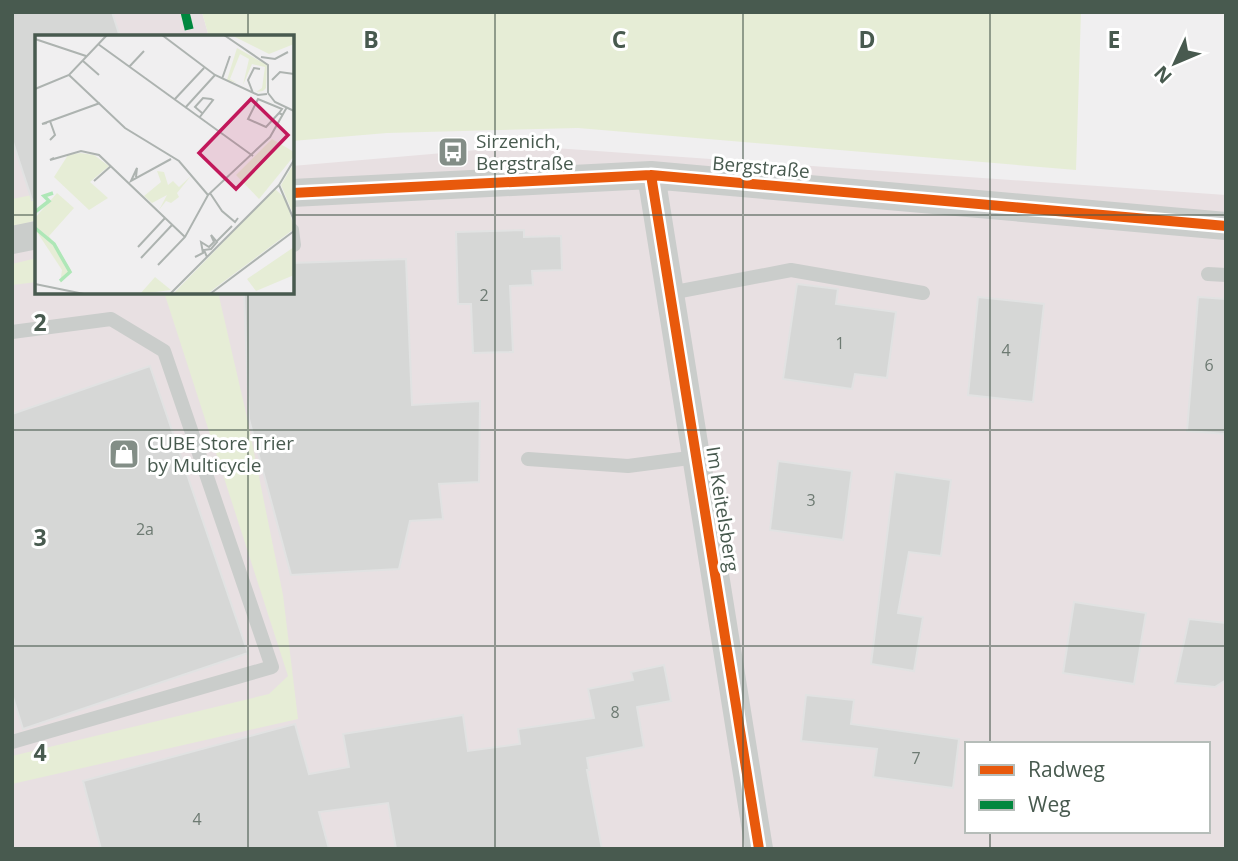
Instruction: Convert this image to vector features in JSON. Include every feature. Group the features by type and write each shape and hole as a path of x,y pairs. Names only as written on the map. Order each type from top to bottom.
{"street":[{"name":"Bergstraße","path":"294,193 651,175 1226,226"},
{"name":"Im Keitelsberg","path":"651,175 759,849"},
{"path":"12,240 35,235"}],"lane":[{"path":"670,293 791,270 922,293"},
{"path":"1208,274 1226,275"},
{"path":"12,332 111,319 164,351 272,667 12,742"},
{"path":"528,459 628,466 696,457"}],"shaded area":[{"path":"12,12 202,12 208,35 35,35 35,294 294,294 294,166 526,146 1226,195 1226,849 12,849"}],"green space":[{"path":"202,12 1081,12 1076,170 578,128 387,133 294,141 294,35 208,35"},
{"path":"35,194 35,221 12,227 12,199"},
{"path":"35,258 35,282 12,285 12,264"},
{"path":"165,294 218,294 283,595 298,719 12,784 12,756 269,694 288,676"}],"building":[{"path":"12,12 112,12 119,35 35,35 35,199 32,200 12,139"},
{"path":"524,230 524,237 561,236 562,270 532,271 533,285 510,286 513,352 473,353 471,304 458,304 456,232"},
{"path":"406,259 412,405 480,401 479,482 439,484 443,519 410,521 399,569 291,575 249,419 244,294 294,294 294,263"},
{"path":"797,284 838,289 836,304 896,312 887,378 855,374 852,389 783,379"},
{"path":"978,297 1044,304 1033,402 968,395"},
{"path":"1198,297 1226,299 1226,434 1187,431"},
{"path":"150,366 248,653 23,729 12,694 12,414"},
{"path":"778,461 852,471 843,540 770,530"},
{"path":"895,472 951,480 941,556 909,552 898,613 923,617 914,671 871,664"},
{"path":"1074,602 1146,613 1134,684 1063,673"},
{"path":"1189,619 1226,623 1226,680 1215,687 1175,683"},
{"path":"664,665 671,701 637,707 644,747 587,758 602,849 396,849 388,803 319,812 329,849 101,849 83,781 295,724 309,774 349,767 343,734 463,715 468,751 520,744 518,729 594,718 588,689 633,680 631,672"},
{"path":"806,695 854,700 851,724 959,739 953,788 873,777 877,749 801,741"}],"marked path":[{"path":"185,12 191,35"}],"cycle path":[{"path":"651,175 759,849"},
{"path":"294,193 651,175 1226,226"}],"place":[{"name":"Sirzenich, Bergstraße","path":"453,152"},
{"name":"CUBE Store Trier by Multicycle","path":"124,454"}]}
